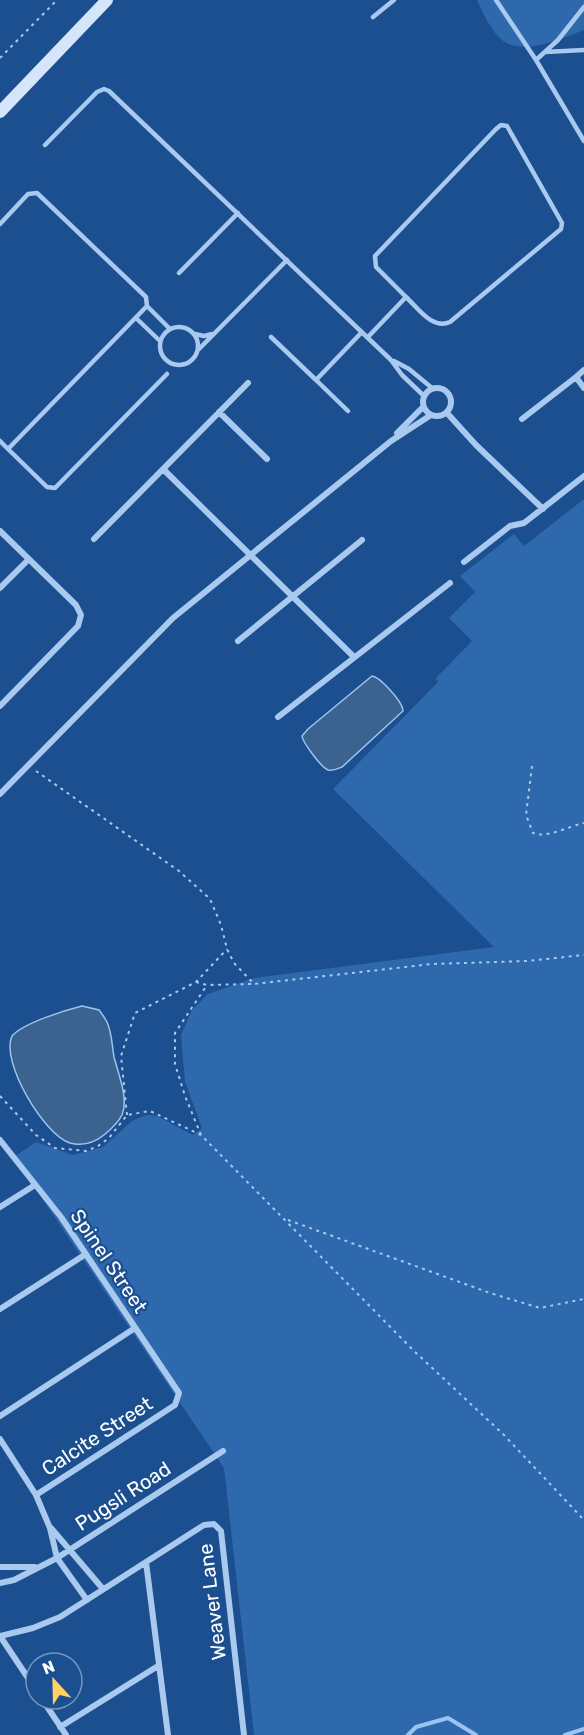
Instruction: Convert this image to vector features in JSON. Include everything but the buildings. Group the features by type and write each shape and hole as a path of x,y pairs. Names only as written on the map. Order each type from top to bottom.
{"main road":[{"path":"0,112 107,0"}],"street":[{"path":"522,419 584,370"},
{"path":"576,377 584,388"},
{"path":"94,539 248,383"},
{"path":"0,794 160,630 390,441 431,415 442,416 447,413 451,397 443,389 432,388 424,396 423,407 390,441"},
{"path":"423,407 431,415"},
{"path":"219,412 267,459"},
{"path":"447,413 476,445 543,509"},
{"path":"163,469 354,657"},
{"path":"464,562 510,526 524,524 584,476"},
{"path":"0,531 76,605 81,615 81,621 0,706"},
{"path":"238,640 362,540"},
{"path":"0,588 29,559"},
{"path":"279,717 450,583"},
{"name":"Spinel Street","path":"0,1140 86,1254 179,1393 175,1405"},
{"path":"0,1207 35,1185"},
{"path":"0,1309 86,1254"},
{"path":"0,1416 135,1328"},
{"name":"Calcite Street","path":"36,1495 175,1405"},
{"path":"0,1438 36,1495 50,1527 57,1558 87,1600"},
{"name":"Pugsli Road","path":"0,1582 14,1580 71,1550 223,1450"},
{"name":"Weaver Lane","path":"0,1636 60,1617 204,1525 214,1524 220,1531 244,1735"},
{"path":"50,1527 103,1589"},
{"path":"146,1562 168,1735"},
{"name":"Pugsli Road","path":"0,1567 39,1566"},
{"path":"0,1636 24,1672"},
{"path":"60,1727 158,1666"},
{"path":"50,1711 66,1735"}],"lane":[{"path":"373,17 394,0"},
{"path":"496,0 536,60 584,141"},
{"path":"536,60 558,40 584,7"},
{"path":"544,52 584,50"},
{"path":"45,145 97,92 104,89 109,90 368,337 424,396"},
{"path":"501,125 507,126 560,220 561,229 446,324 434,323 406,297 376,267 375,256 496,129 501,125"},
{"path":"0,224 28,194 37,193 146,297 147,306 170,329"},
{"path":"179,273 238,213"},
{"path":"136,318 160,341 163,356 175,364 190,362 198,350 286,260"},
{"path":"368,337 406,297"},
{"path":"8,449 147,306"},
{"path":"160,341 170,329 181,327 195,334 198,350"},
{"path":"316,380 362,332"},
{"path":"195,334 204,336 215,333"},
{"path":"271,337 348,411"},
{"path":"391,360 409,369 432,388"},
{"path":"0,441 47,487 55,488 167,374"}],"path":[{"path":"0,58 57,0"},
{"path":"28,765 179,871 210,899 234,963 254,984"},
{"path":"532,766 526,815 533,832 539,836 546,835 584,823"},
{"path":"127,1115 121,1056 135,1013 196,982 227,949"},
{"path":"196,982 207,985 254,984 432,964 527,961 584,955"},
{"path":"201,1135 175,1064 175,1033 207,985"},
{"path":"0,1096 36,1135 55,1148 86,1151 109,1138 127,1115 150,1111 201,1135 332,1270 504,1435 584,1520"},
{"path":"285,1219 490,1293 540,1308 584,1299"}],"shaded area":[{"path":"477,0 584,0 584,30 543,44 520,47 510,45 494,32"},
{"path":"584,499 584,1735 254,1735 224,1468 14,1157 36,1142 73,1155 103,1147 132,1121 143,1116 157,1116 193,1135 202,1128 185,1082 181,1035 192,1010 208,994 254,978 494,947 333,789 438,682 436,678 472,641 449,618 475,592 460,576 514,534 524,546"},
{"path":"372,676 390,690 403,711 342,767 328,770 313,754 302,736"},
{"path":"82,1006 99,1010 107,1022 122,1086 124,1109 118,1121 104,1135 88,1143 79,1144 70,1143 60,1137 37,1112 18,1079 10,1047 12,1036 25,1026"}],"waterway":[{"path":"408,1735 416,1727 448,1718 476,1735"},
{"path":"565,1735 584,1729"}]}
